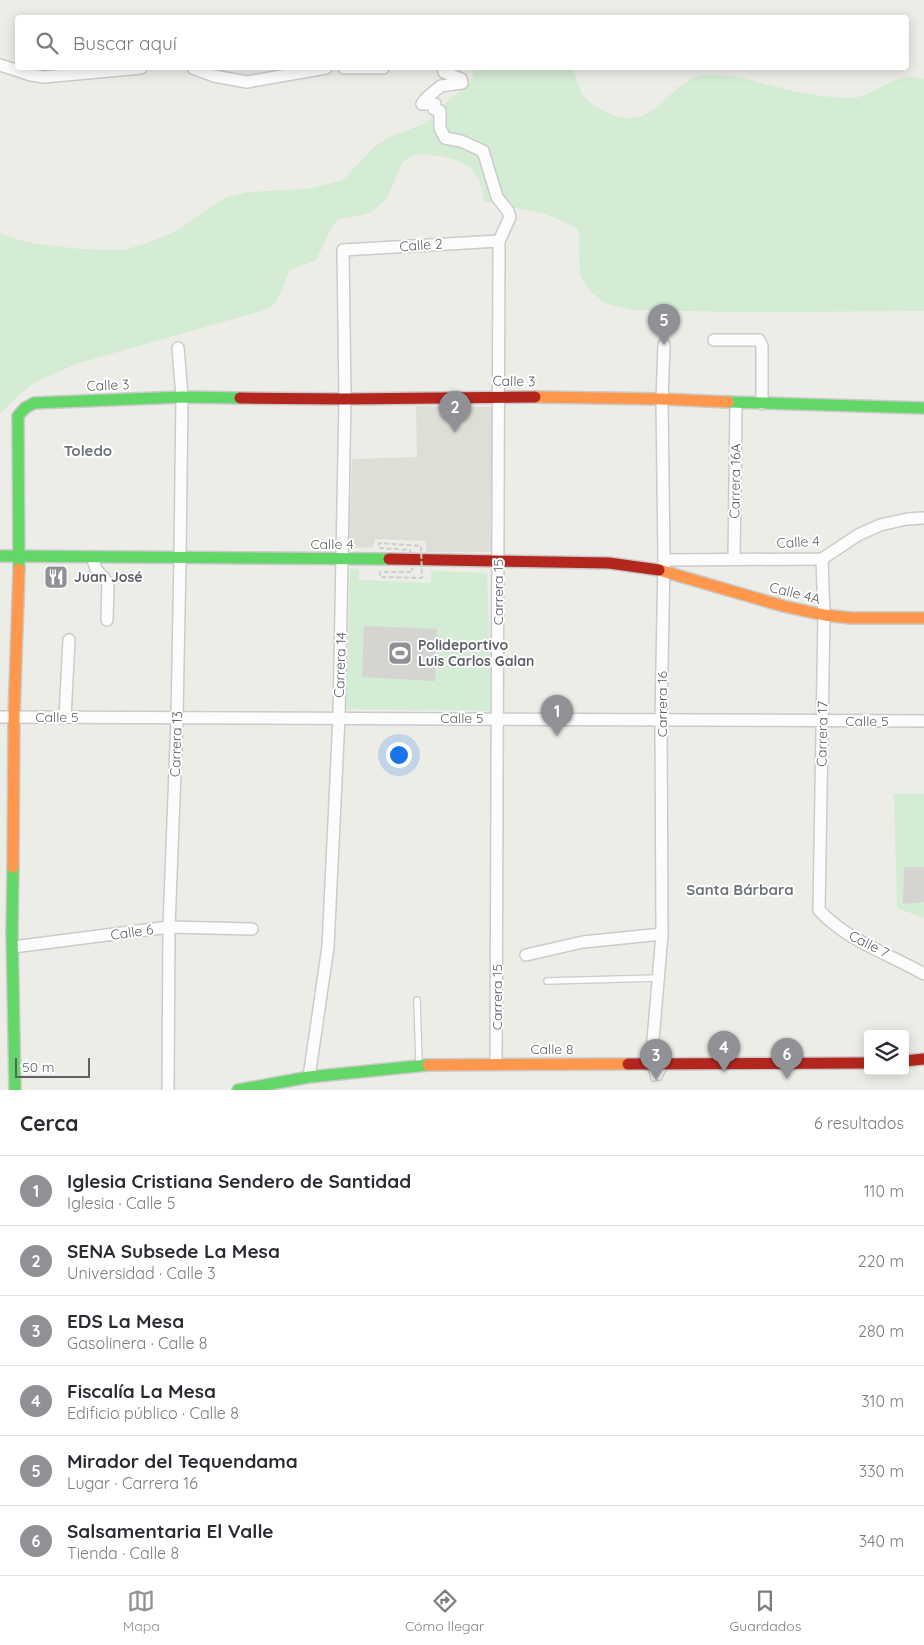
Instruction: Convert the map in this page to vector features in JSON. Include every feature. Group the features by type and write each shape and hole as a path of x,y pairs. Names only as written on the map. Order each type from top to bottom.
{"street":[{"path":"0,65 15,70"},
{"path":"16,70 44,77 119,70"},
{"path":"198,70 214,76 247,82 315,70"},
{"path":"444,70 444,72 461,79 462,83 440,86 422,104 433,103 435,104 434,109 440,111 440,128 445,138 461,141 483,151 497,197 510,216 499,241"},
{"name":"Calle 2","path":"343,250 499,241"},
{"name":"Carrera 15","path":"496,1064 499,241"},
{"name":"Carrera 14","path":"309,1077 328,947 339,717 345,399 343,250"},
{"path":"714,340 759,340 762,346 762,404"},
{"name":"Carrera 16","path":"651,1064 662,934 662,399 664,345"},
{"name":"Carrera 13","path":"168,1090 169,926 177,718 180,557 182,397 178,348"},
{"name":"Calle 3","path":"19,556 18,416 24,408 34,403 182,397 345,399 499,396 662,399 762,404 924,408"},
{"name":"Carrera 16A","path":"734,559 736,403"},
{"name":"Calle 4","path":"0,556 498,560 663,566 734,559 822,559 858,535 880,525 907,519 924,518"},
{"path":"15,1090 12,948 6,934 19,556"},
{"path":"92,557 96,569 108,583 107,620"},
{"name":"Carrera 17","path":"819,910 824,615 822,559"},
{"name":"Calle 4A","path":"663,566 783,606 824,615 852,618 924,618"},
{"path":"66,717 69,640"},
{"name":"Calle 5","path":"0,717 924,721"},
{"name":"Calle 7","path":"819,910 829,921 846,932 924,974"},
{"name":"Calle 6","path":"12,948 169,926 252,929"},
{"path":"526,955 583,942 662,934"},
{"path":"909,1060 924,1059"},
{"name":"Calle 8","path":"238,1090 309,1077 420,1065 864,1063"}],"lane":[{"path":"547,980 658,978"},
{"path":"417,1000 420,1065"},
{"path":"651,1064 656,1077 665,1064"}],"path":[{"path":"410,554 410,550 379,548 379,544 421,546 422,578 380,577 380,572 412,572 412,568"}],"shaded area":[{"path":"416,406 492,407 494,552 426,552 426,541 375,539 373,547 349,548 352,459 417,457"}],"green space":[{"path":"474,70 574,70 580,91 587,100 608,113 625,118 639,117 651,111 682,85 694,78 707,75 729,76 793,91 828,97 849,98 865,95 901,78 913,77 924,79 924,311 741,312 631,310 605,303 591,292 580,276 578,230 546,214 484,201 479,179 467,165 452,159 430,155 415,155 405,160 399,168 391,190 374,210 366,214 337,220 316,260 290,270 279,297 268,309 79,363 35,382 0,414 0,233 38,244 80,249 123,250 145,244 176,231 227,197 247,192 307,189 343,180 375,146 392,136 426,123 452,97 467,86 472,78"},
{"path":"350,568 359,569 359,580 431,583 431,571 487,573 492,711 346,709"},
{"path":"894,794 924,794 924,918 897,908"}],"building":[{"name":"Polideportivo Luis Carlos Galan","path":"364,626 437,629 435,681 362,677"},
{"path":"904,867 924,867 924,902 903,904"}],"traffic: fast":[{"path":"19,569 18,416 25,408 34,403 182,397 240,398"},
{"path":"728,402 924,408"},
{"path":"0,556 389,559"},
{"path":"13,867 12,933 15,1090"},
{"path":"238,1090 309,1077 428,1065"}],"traffic: slow":[{"path":"535,397 728,402"},
{"path":"13,867 14,717 19,569"},
{"path":"659,570 783,606 824,615 851,618 924,618"},
{"path":"428,1065 628,1064"}],"traffic: jam":[{"path":"240,398 535,397"},
{"path":"389,559 609,563 659,570"},
{"path":"909,1061 924,1059"},
{"path":"628,1064 864,1063"}],"place":[{"name":"Mirador del Tequendama","path":"664,345"},
{"name":"SENA Subsede La Mesa","path":"455,432"},
{"name":"Juan José","path":"56,577"},
{"name":"Polideportivo Luis Carlos Galan","path":"400,653"},
{"name":"Iglesia Cristiana Sendero de Santidad","path":"557,736"},
{"name":"Fiscalía La Mesa","path":"724,1072"},
{"name":"Salsamentaria El Valle","path":"787,1079"},
{"name":"EDS La Mesa","path":"656,1080"}],"district":[{"name":"Toledo","path":"88,451"},
{"name":"Santa Bárbara","path":"740,890"}]}
